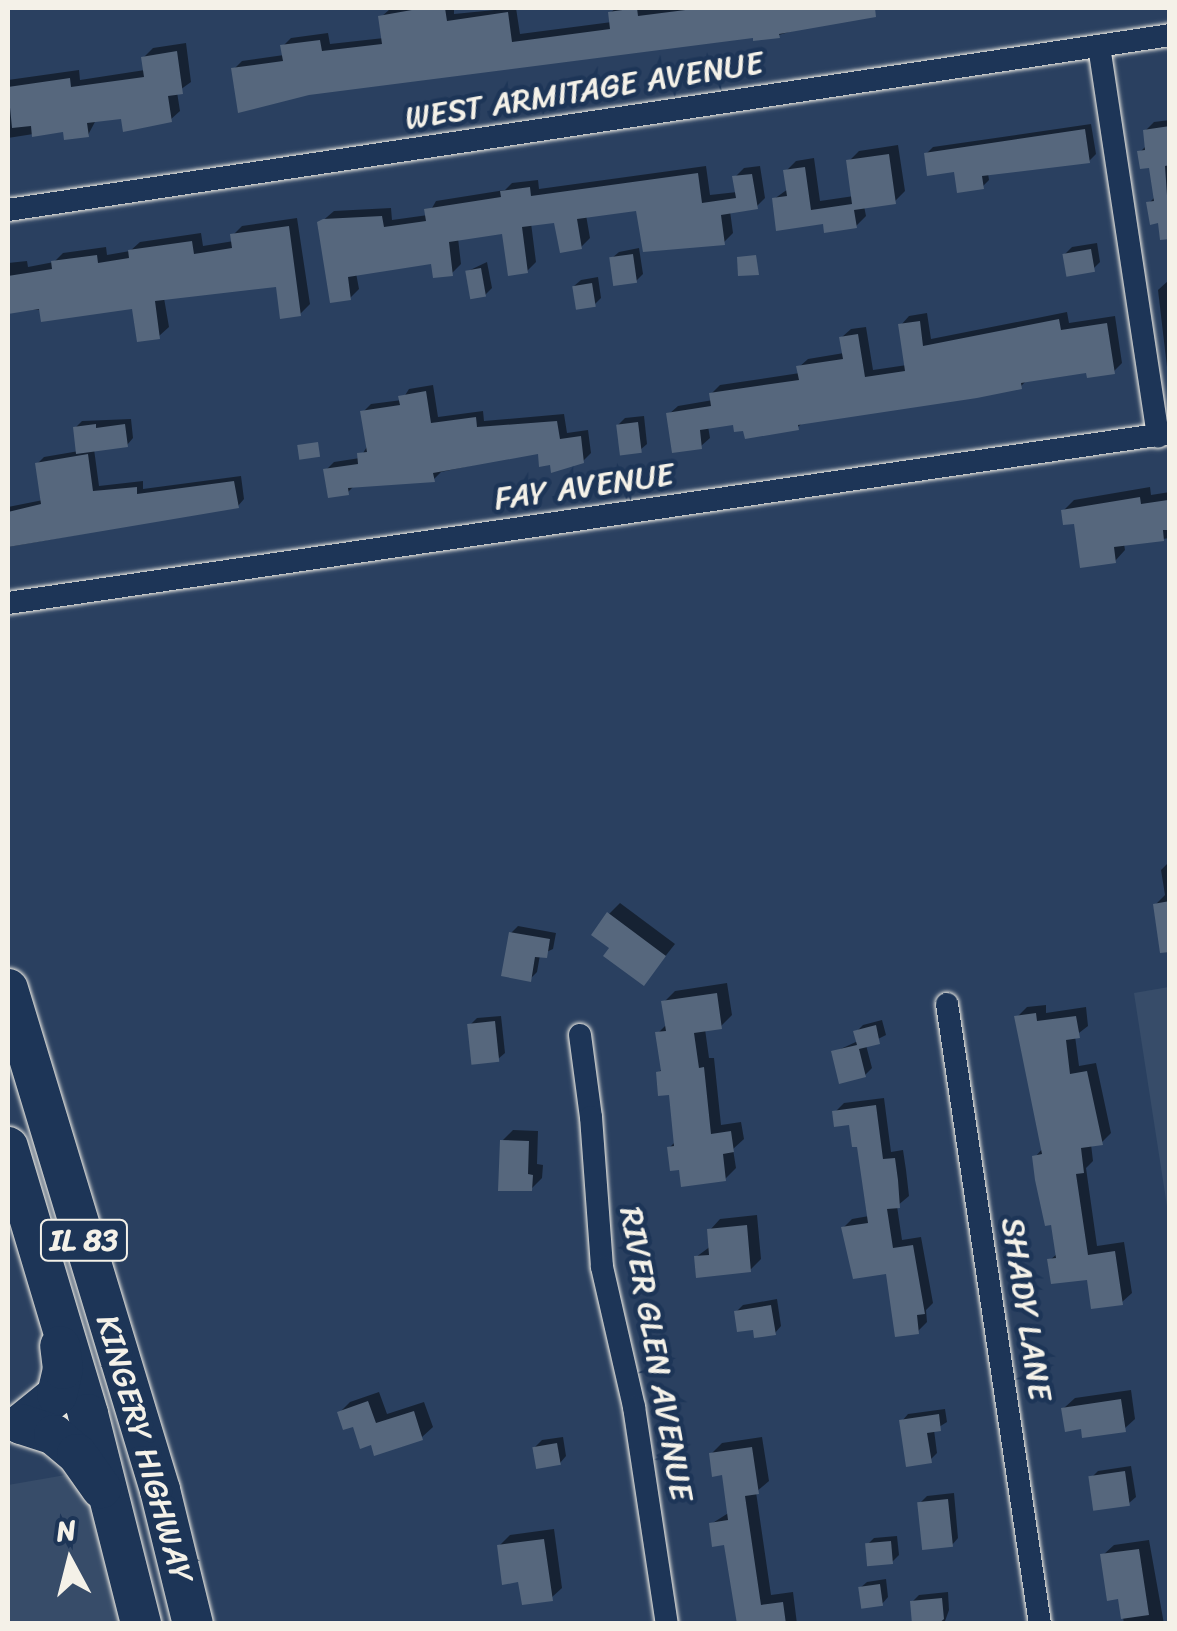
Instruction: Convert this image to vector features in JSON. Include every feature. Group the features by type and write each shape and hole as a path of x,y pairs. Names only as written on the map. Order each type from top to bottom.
{"highway":[{"name":"KINGERY HIGHWAY","path":"8,989 160,1490 193,1624"},
{"name":"IL 83","path":"8,1146 111,1503 141,1624"},
{"path":"14,1426 56,1395 62,1381 54,1299"},
{"path":"14,1426 54,1436 77,1454 111,1503"}],"street":[{"name":"WEST ARMITAGE AVENUE","path":"8,210 1170,35"},
{"path":"1099,46 1164,435"},
{"name":"FAY AVENUE","path":"8,603 1164,435"},
{"name":"SHADY LANE","path":"947,1004 1040,1624"},
{"name":"RIVER GLEN AVENUE","path":"580,1035 591,1117 602,1267 634,1406 667,1624"}],"shaded area":[{"path":"1170,987 1169,1219 1134,993"},
{"path":"77,1473 100,1504 128,1623 8,1624 8,1485"}],"building":[{"path":"445,8 447,21 508,12 512,42 610,29 608,12 637,8 638,16 701,8 875,8 876,17 779,34 780,38 753,38 309,95 238,113 231,68 283,61 280,45 320,40 322,51 382,44 378,16"},
{"path":"177,51 183,94 168,96 172,122 123,132 121,119 87,123 89,137 64,140 63,132 32,137 31,126 12,128 8,87 70,78 71,87 144,77 141,57"},
{"path":"1170,126 1170,165 1165,166 1170,239 1160,240 1158,223 1150,225 1146,202 1154,201 1149,168 1140,169 1137,151 1145,150 1143,130"},
{"path":"1085,129 1090,163 982,176 984,189 957,193 954,172 927,176 924,153"},
{"path":"889,154 896,204 854,210 857,228 824,233 823,224 776,231 772,198 787,196 783,170 805,167 811,210 852,204 846,160"},
{"path":"698,173 702,203 736,198 732,176 752,174 758,209 721,215 725,245 643,252 636,211 577,219 582,249 560,253 554,223 522,227 528,273 508,276 502,234 449,242 453,276 433,278 431,264 348,277 351,300 330,303 317,222 323,219 382,216 384,227 426,221 424,209 501,197 500,191 530,187 531,196"},
{"path":"289,226 301,316 280,319 276,287 155,301 160,339 137,342 132,309 41,322 39,309 8,314 8,276 52,269 51,261 97,255 98,263 129,258 128,250 192,241 194,254 232,248 230,234"},
{"path":"1091,249 1095,272 1066,277 1062,254"},
{"path":"633,254 637,283 613,286 609,257"},
{"path":"756,255 759,275 738,276 737,257"},
{"path":"481,268 486,297 470,299 465,271"},
{"path":"592,283 596,307 576,310 572,286"},
{"path":"1059,319 1061,330 1107,323 1115,374 1087,378 1086,373 1021,383 1022,389 798,425 799,430 745,439 743,431 734,432 733,425 700,430 702,449 672,453 666,413 711,406 709,393 799,380 796,366 843,359 839,337 858,334 865,377 905,371 898,324 920,321 923,346"},
{"path":"426,391 431,423 476,417 477,427 557,421 560,439 581,436 584,463 551,473 550,465 539,467 538,454 433,473 435,482 348,488 349,495 328,498 323,469 358,464 357,453 367,452 360,411 400,405 398,396"},
{"path":"638,422 642,453 620,455 616,425"},
{"path":"96,424 96,428 125,424 128,447 76,454 73,427"},
{"path":"318,442 320,457 299,460 297,445"},
{"path":"88,454 93,491 137,487 137,494 234,481 239,508 8,547 8,512 41,504 35,463"},
{"path":"1140,497 1141,504 1168,500 1170,530 1163,530 1164,541 1114,547 1116,563 1080,568 1074,524 1063,525 1061,510"},
{"path":"1170,901 1170,952 1160,953 1153,904"},
{"path":"607,912 666,956 644,986 603,956 609,948 591,935"},
{"path":"509,932 550,939 547,958 535,957 531,982 501,976"},
{"path":"717,993 722,1029 694,1033 699,1068 704,1067 711,1134 731,1131 734,1152 723,1154 726,1181 681,1187 679,1170 670,1171 667,1147 674,1146 669,1095 658,1096 656,1072 661,1071 655,1032 666,1031 661,1001"},
{"path":"1036,1013 1037,1021 1076,1016 1080,1038 1066,1040 1070,1074 1087,1071 1103,1145 1081,1148 1084,1173 1076,1174 1088,1255 1115,1251 1123,1305 1091,1309 1087,1280 1051,1284 1047,1259 1056,1258 1051,1225 1045,1226 1032,1156 1042,1154 1014,1016"},
{"path":"495,1021 499,1062 471,1065 467,1024"},
{"path":"876,1025 880,1044 859,1049 866,1077 839,1084 831,1051 857,1045 853,1031"},
{"path":"876,1105 883,1159 895,1158 898,1180 900,1208 887,1209 893,1248 913,1245 925,1314 917,1315 919,1334 895,1337 886,1274 853,1279 841,1227 868,1223 857,1147 852,1147 849,1125 834,1127 832,1111"},
{"path":"500,1140 529,1141 532,1191 498,1191"},
{"path":"747,1225 751,1272 696,1278 694,1256 709,1255 707,1229"},
{"path":"771,1305 776,1335 754,1338 753,1330 737,1332 734,1311"},
{"path":"1121,1399 1126,1432 1082,1438 1081,1429 1065,1432 1061,1408"},
{"path":"368,1401 376,1423 414,1411 423,1440 374,1456 371,1445 360,1449 353,1427 343,1430 337,1412"},
{"path":"939,1414 941,1431 927,1433 932,1463 906,1467 899,1420"},
{"path":"557,1443 561,1465 536,1469 532,1447"},
{"path":"752,1447 759,1494 745,1496 761,1605 783,1602 786,1624 737,1624 724,1545 712,1547 709,1523 728,1520 722,1475 712,1477 709,1453"},
{"path":"1125,1471 1130,1506 1093,1511 1088,1476"},
{"path":"948,1499 953,1547 922,1550 917,1502"},
{"path":"544,1539 553,1601 522,1605 518,1582 502,1585 497,1545"},
{"path":"891,1541 893,1564 867,1566 865,1543"},
{"path":"1139,1549 1149,1615 1121,1619 1118,1599 1107,1601 1100,1554"},
{"path":"880,1584 883,1606 861,1609 858,1587"},
{"path":"942,1598 944,1619 938,1624 912,1624 910,1601"}]}
